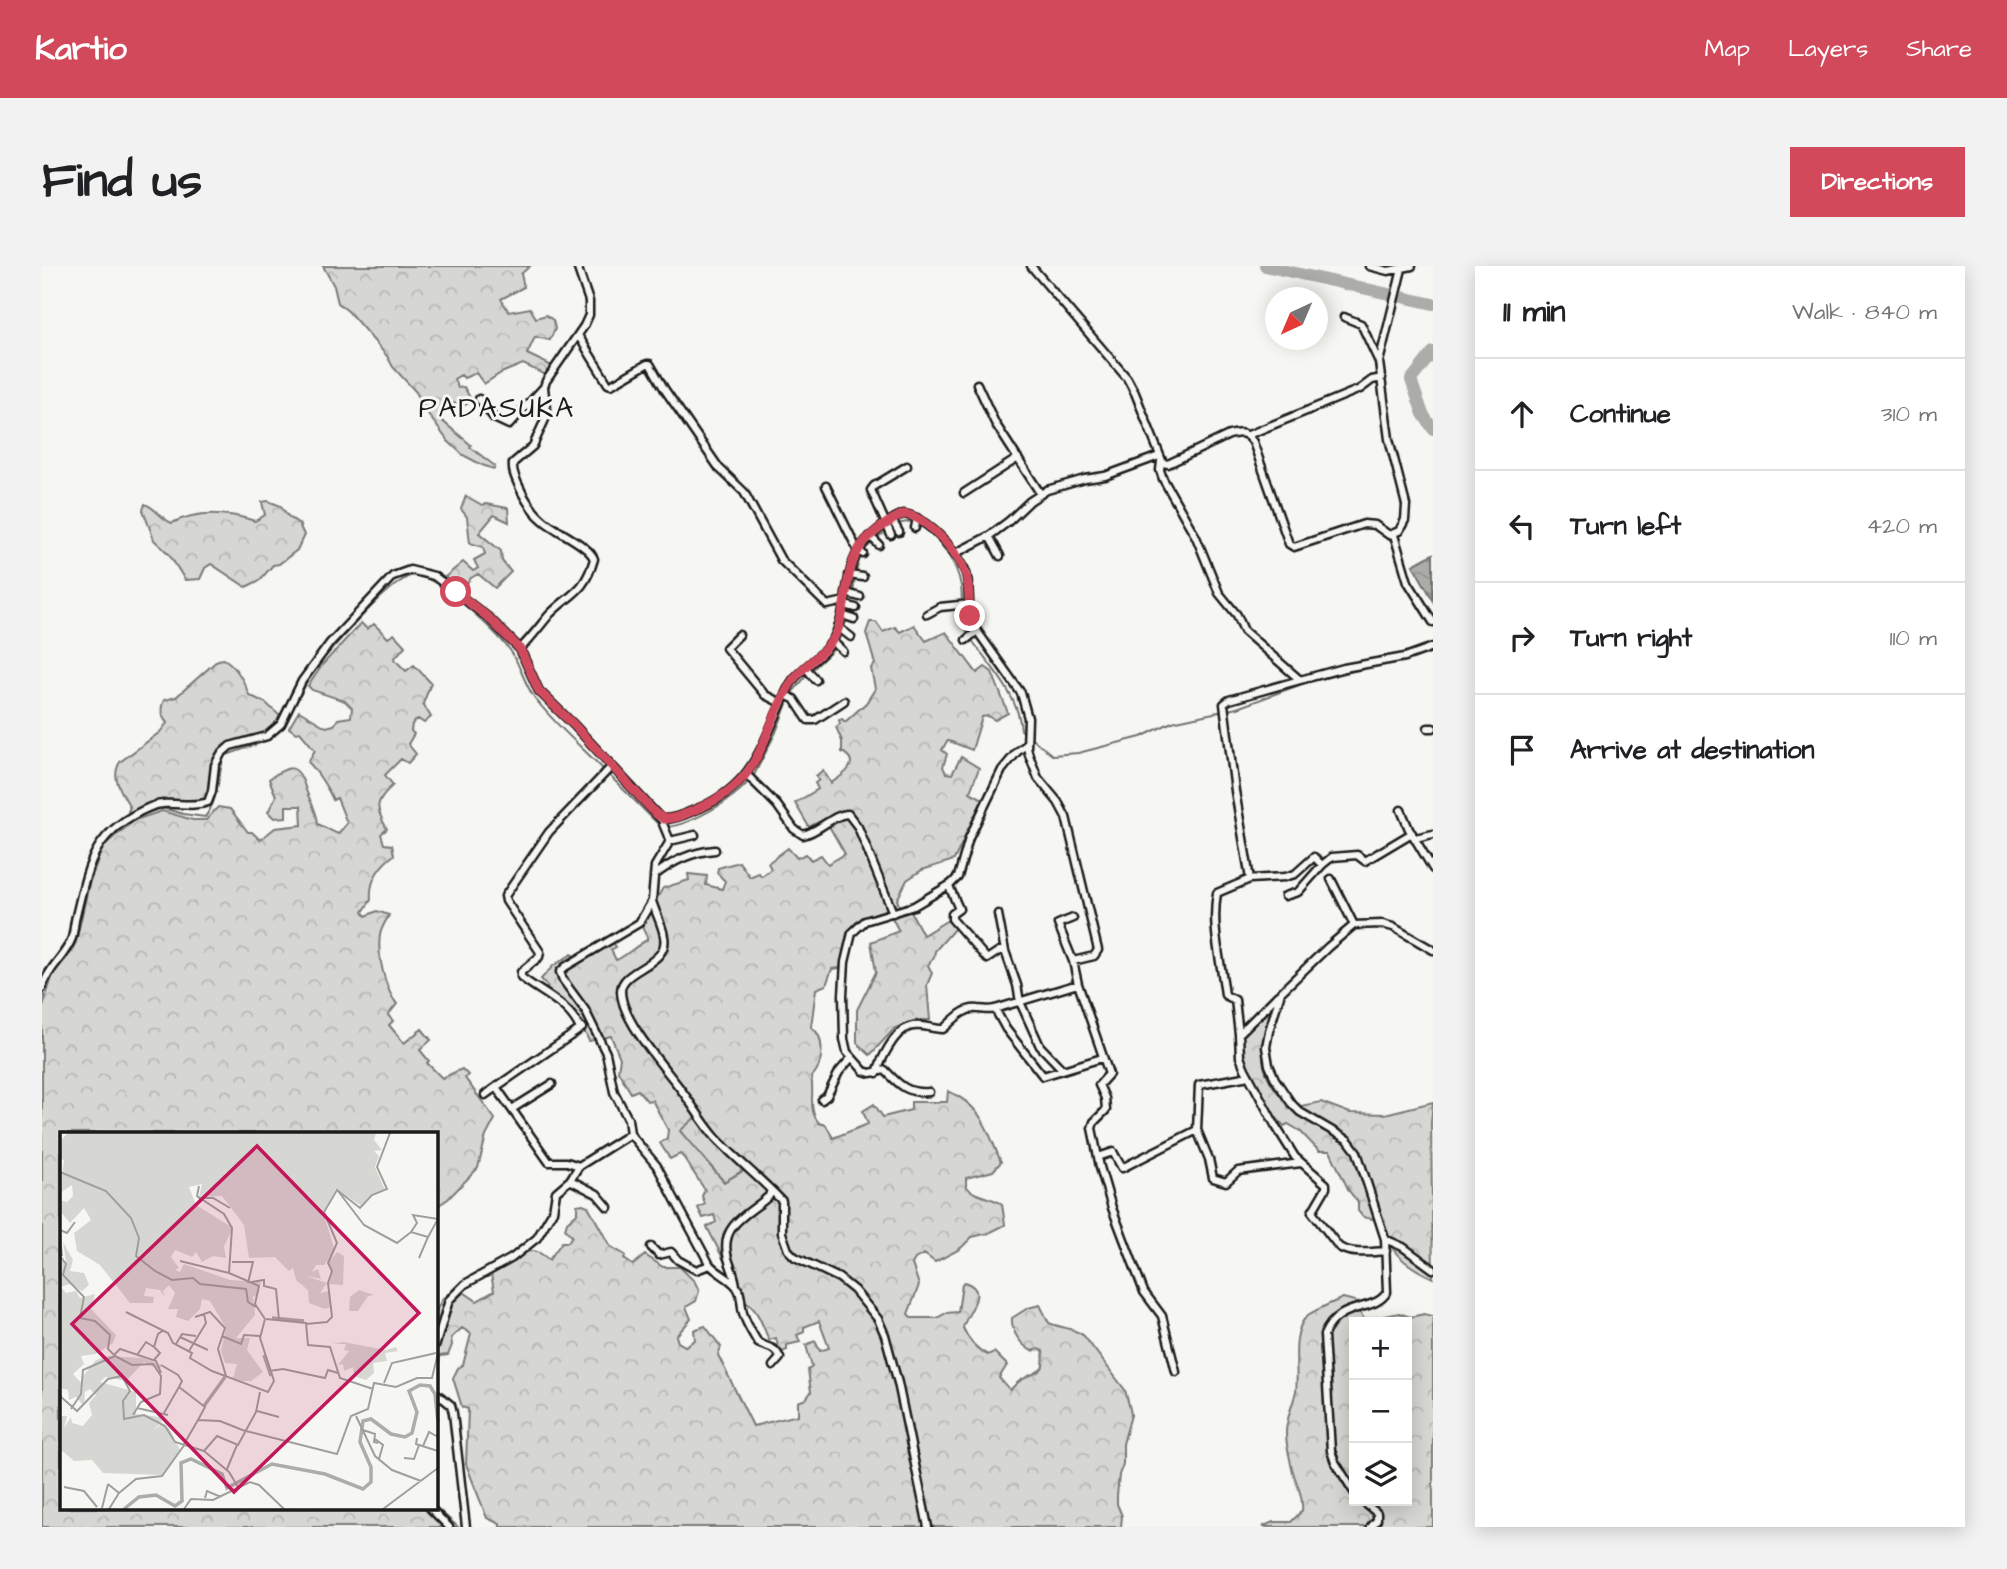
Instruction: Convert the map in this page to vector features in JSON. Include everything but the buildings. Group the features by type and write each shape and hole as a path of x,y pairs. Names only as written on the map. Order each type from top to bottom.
{"street":[{"path":"479,399 494,418 509,425 544,387 587,321 590,308 577,266"},
{"path":"1031,266 1127,378 1160,458 1163,479 1196,537 1219,593 1237,615 1244,631 1300,680"},
{"path":"1369,266 1388,271 1412,266"},
{"path":"1379,362 1402,269"},
{"path":"1160,458 1168,464 1239,432 1248,435 1253,442 1291,546 1364,524 1375,525 1389,535 1394,535 1405,520 1406,505 1387,429 1379,362 1361,324 1344,317"},
{"path":"578,335 608,384 650,364 719,468 744,492 781,560 827,606 849,606"},
{"path":"1248,435 1382,378"},
{"path":"977,384 995,423 1041,493"},
{"path":"520,649 535,635 552,612 581,587 594,559 589,551 552,528 533,510 512,470 516,460 533,446 548,415 544,387"},
{"path":"964,493 1018,458"},
{"path":"954,554 989,536 1041,493 1085,479 1105,477 1160,458"},
{"path":"893,528 872,488 907,466"},
{"path":"664,822 712,803 750,778 782,703 789,697 793,680 811,674 838,646 845,632 860,551 826,486"},
{"path":"860,551 893,528 904,514 954,554 966,574 964,604 970,616 971,636 1021,693 1029,729 1028,742 1038,778 1058,802 1066,817 1098,950 1094,956 1073,961"},
{"path":"1394,535 1408,582 1433,622"},
{"path":"989,536 1000,556"},
{"path":"42,988 48,971 71,940 86,878 98,844 111,829 157,804 208,802 215,765 221,754 230,746 267,736 281,724 302,681 330,643 393,576 410,570 434,576 489,618 520,649 539,691 664,822 670,842"},
{"path":"927,614 940,607 964,604"},
{"path":"739,635 727,649 765,695 782,703"},
{"path":"1250,879 1236,803 1224,704 1229,700 1344,668 1405,657 1433,647"},
{"path":"789,697 806,719 810,720 844,701"},
{"path":"929,1092 902,1088 885,1070 877,1073 864,1071 851,1058 844,1039 843,1007 845,962 852,933 865,921 914,906 958,877 969,838 1002,770 1028,742"},
{"path":"580,1029 574,1015 521,977 521,972 539,957 540,952 505,896 549,832 611,767"},
{"path":"750,778 794,829 803,835 848,814 858,827 893,913"},
{"path":"1401,810 1433,869"},
{"path":"1284,896 1298,892 1322,864 1336,856 1357,855 1365,861 1413,836 1433,834"},
{"path":"695,835 670,842 655,866 652,901 665,938 663,949 655,960 623,983 621,992 626,1009 637,1031 715,1136 782,1201 782,1233 788,1250 794,1257 847,1284 867,1303 878,1320 885,1335 898,1383 928,1527"},
{"path":"654,876 682,857 715,850"},
{"path":"1322,864 1314,857 1295,874 1250,879 1217,892 1214,930 1225,995 1236,1000 1240,1057 1275,1125 1301,1163 1326,1184 1312,1212 1343,1250 1386,1251"},
{"path":"1331,879 1354,925"},
{"path":"948,886 959,909 952,914 952,919 987,959 999,951 1005,951"},
{"path":"652,901 639,923 560,972 585,1010 606,1053 614,1092 628,1119 630,1134 646,1150 663,1175 710,1265 737,1288 742,1297 745,1318 758,1343 770,1346 777,1352 780,1359 774,1366"},
{"path":"998,914 1005,951 1020,1002 1040,1046 1062,1069"},
{"path":"1073,918 1058,925 1073,961 1078,984 1109,1074 1100,1082 1099,1087 1105,1098 1106,1110 1094,1122 1092,1128 1098,1157 1112,1208 1144,1292 1162,1316 1176,1372"},
{"path":"1239,1034 1354,925 1382,925 1393,928 1433,950"},
{"path":"877,1073 899,1035 909,1027 943,1029 962,1013 977,1008 984,1011 995,1009 1078,984"},
{"path":"1281,992 1266,1047 1269,1065 1275,1079 1300,1112 1353,1144 1385,1239 1385,1296 1379,1302 1343,1313 1324,1335 1328,1436 1335,1462 1349,1484"},
{"path":"995,1009 1006,1029 1043,1076 1102,1058"},
{"path":"485,1094 590,1024"},
{"path":"822,1100 851,1058"},
{"path":"1249,1076 1199,1085 1197,1130 1209,1159 1213,1178 1226,1182 1238,1171 1301,1163"},
{"path":"512,1109 552,1084"},
{"path":"496,1087 549,1162 567,1162 579,1166"},
{"path":"1098,1157 1113,1152 1120,1166 1125,1167 1197,1130"},
{"path":"438,1336 449,1300 465,1284 512,1258 537,1238 553,1211 554,1194 570,1180 579,1166 630,1134"},
{"path":"570,1180 597,1194 608,1207"},
{"path":"737,1288 726,1254 727,1235 732,1226 769,1196 771,1189"},
{"path":"1385,1239 1403,1247 1433,1269"},
{"path":"651,1247 659,1255 671,1252 678,1260 696,1270 710,1265"},
{"path":"438,1395 451,1405 453,1413 466,1527"},
{"path":"1369,1506 1377,1513 1377,1520 1371,1527"},
{"path":"432,1510 449,1527"}],"green space":[{"path":"323,266 530,266 521,274 524,287 501,299 509,312 530,308 536,318 546,315 553,320 555,329 550,340 535,337 527,354 552,366 546,375 523,364 484,384 476,373 464,378 461,375 454,379 458,388 464,387 472,401 463,406 452,403 440,419 495,466 494,469 463,455 448,441 416,392 349,312 338,303 334,286"},
{"path":"466,496 482,505 508,508 509,522 494,515 479,533 501,551 502,561 511,572 495,588 478,574 471,578 462,590 445,577 463,562 473,571 478,568 474,560 485,554 483,547 470,543 467,517 461,509"},
{"path":"268,501 281,506 288,516 299,524 304,535 297,550 279,564 273,565 260,580 246,587 211,564 205,568 200,579 185,580 169,554 154,540 143,510 145,504 172,523 202,514 234,516 255,521 265,515 262,502"},
{"path":"870,622 876,622 883,632 895,627 900,632 914,625 926,641 946,632 977,673 985,667 992,672 1008,713 995,720 988,716 982,717 972,750 947,741 942,750 947,754 943,767 946,773 952,774 961,757 979,768 970,792 983,799 954,860 922,870 907,880 897,900 900,907 876,913 868,922 858,920 847,933 840,968 832,969 826,985 816,989 811,1027 819,1037 822,1051 819,1066 811,1077 813,1112 819,1123 826,1125 833,1138 868,1124 863,1111 874,1104 883,1117 911,1110 911,1102 947,1102 948,1091 976,1111 1001,1162 993,1171 966,1178 966,1186 974,1193 1002,1204 1005,1225 972,1237 960,1249 935,1262 924,1254 915,1259 912,1264 919,1285 908,1314 912,1318 937,1318 946,1313 958,1312 962,1284 964,1282 972,1286 976,1290 975,1302 963,1328 980,1350 988,1355 994,1352 1007,1365 999,1378 1010,1390 1043,1367 1043,1351 1032,1351 1021,1342 1013,1328 1012,1318 1028,1308 1040,1305 1049,1323 1084,1336 1125,1390 1130,1409 1117,1496 1122,1516 1121,1527 500,1527 500,1524 487,1518 466,1464 468,1409 462,1407 453,1378 458,1368 463,1365 471,1334 462,1328 451,1338 452,1345 448,1355 440,1356 438,1372 438,1307 448,1294 455,1299 460,1293 465,1293 477,1301 494,1291 491,1274 522,1254 535,1251 549,1260 562,1242 568,1242 572,1236 565,1229 567,1222 577,1213 577,1205 588,1206 610,1246 625,1255 624,1259 633,1265 645,1255 663,1267 680,1267 695,1282 699,1291 696,1301 686,1307 691,1319 676,1336 678,1342 685,1346 695,1340 694,1330 705,1326 721,1347 718,1355 753,1426 798,1415 798,1402 806,1399 811,1392 808,1370 812,1367 806,1345 815,1341 820,1351 829,1348 819,1321 804,1327 804,1332 797,1335 800,1342 787,1345 787,1350 782,1352 776,1338 769,1340 757,1313 745,1302 731,1280 732,1276 707,1227 716,1222 714,1215 703,1218 698,1208 705,1204 702,1196 705,1190 684,1158 680,1154 670,1159 660,1143 667,1138 668,1130 652,1100 647,1101 638,1090 631,1093 618,1071 620,1058 611,1036 589,1041 576,1018 566,1006 545,990 548,987 541,979 553,966 572,954 576,957 610,937 616,947 611,950 616,960 647,940 641,925 663,888 689,880 688,874 707,876 706,885 722,889 725,881 717,873 718,868 739,862 750,877 758,873 762,876 771,869 768,863 788,848 797,858 806,854 811,860 821,855 828,864 845,854 829,826 834,823 830,816 809,827 795,803 818,789 815,783 819,780 816,776 823,770 831,783 849,769 851,760 842,752 842,741 836,727 840,724 839,720 845,722 866,703 875,689 871,668 875,664 866,633","holes":["698,1115 724,1149 748,1168 724,1182 680,1131"]},
{"path":"361,623 367,629 374,624 388,638 394,634 405,646 394,659 406,671 414,665 431,683 423,704 431,717 424,723 418,719 412,724 411,731 414,734 408,744 416,754 408,763 401,759 385,775 393,785 382,796 378,806 387,829 381,834 384,844 392,845 394,855 376,874 371,900 363,912 366,916 377,911 389,915 381,930 379,943 386,981 397,1004 388,1015 393,1021 389,1025 404,1043 422,1029 431,1040 420,1050 429,1061 427,1063 442,1078 462,1069 468,1075 465,1078 495,1119 486,1136 478,1168 438,1206 438,1132 60,1132 60,1510 438,1509 458,1527 42,1527 42,1009 53,974 70,954 76,942 89,884 103,846 135,820 162,811 193,820 206,820 218,807 230,809 248,832 252,832 260,840 275,828 302,825 301,806 286,806 286,817 274,818 268,812 276,796 269,779 291,768 299,773 302,779 318,824 338,834 347,823 337,798 333,800 308,762 315,750 300,732 296,733 289,728 299,711 326,727 334,725 338,719 351,717 352,708 345,701 312,690 308,686 323,664"},
{"path":"224,659 239,674 249,695 266,703 280,716 279,722 266,734 219,752 206,800 166,800 130,814 130,807 116,774 120,762 160,732 167,723 162,712 164,700 176,697 218,660"},
{"path":"910,910 923,935 948,920 955,928 935,951 928,965 932,973 927,985 930,1020 916,1020 895,1028 870,1055 857,1043 857,1010 876,972 871,942 899,931 892,918"},
{"path":"1267,1014 1271,1015 1264,1043 1264,1066 1274,1087 1294,1110 1321,1102 1350,1113 1385,1114 1433,1102 1433,1278 1412,1267 1398,1255 1377,1220 1363,1217 1358,1211 1358,1202 1349,1191 1330,1151 1319,1151 1300,1131 1288,1124 1284,1126 1258,1091 1243,1060 1242,1034"},
{"path":"698,1114 748,1167 724,1182 680,1130"},
{"path":"1343,1298 1355,1301 1363,1317 1349,1317 1349,1506 1412,1506 1410,1317 1424,1314 1433,1316 1433,1527 1262,1527 1273,1522 1291,1522 1302,1511 1286,1433 1296,1391 1298,1333 1306,1317"},
{"path":"1399,1313 1410,1317 1380,1317"}],"water":[{"path":"1433,554 1433,600 1413,565"}],"waterway":[{"path":"1265,266 1433,304"},
{"path":"1433,352 1411,380 1423,414 1433,429"},
{"path":"897,524 912,521"},
{"path":"917,524 939,543 951,559 959,577 963,616 968,634"},
{"path":"877,538 887,532"},
{"path":"864,550 873,542"},
{"path":"856,572 861,554"},
{"path":"314,670 391,588 414,575 424,577 465,605 503,642 542,707 605,771"},
{"path":"853,593 855,578"},
{"path":"837,643 847,619"},
{"path":"971,639 1009,693 1019,717 1021,730 1025,733"},
{"path":"811,671 835,648"},
{"path":"1424,653 1433,651"},
{"path":"1029,736 1052,755 1078,753 1141,737 1172,722 1237,708 1305,683 1378,665"},
{"path":"288,716 311,675"},
{"path":"791,694 807,675"},
{"path":"753,777 789,699"},
{"path":"138,816 162,808 205,817 215,796 224,756 269,740 280,729"},
{"path":"609,775 661,827"},
{"path":"667,827 711,810 733,796 749,781"},
{"path":"113,835 124,825"},
{"path":"88,879 95,862"},
{"path":"76,934 85,891"},
{"path":"42,1001 46,986"}],"district":[{"name":"PADASUKA","path":"497,407"}],"route":[{"path":"456,592 489,618 520,649 539,691 661,819 673,819 712,803 740,781 752,767 789,685 827,648 838,630 851,564 857,549 889,521 904,514 915,516 933,530 954,554 966,574 970,616"}]}
